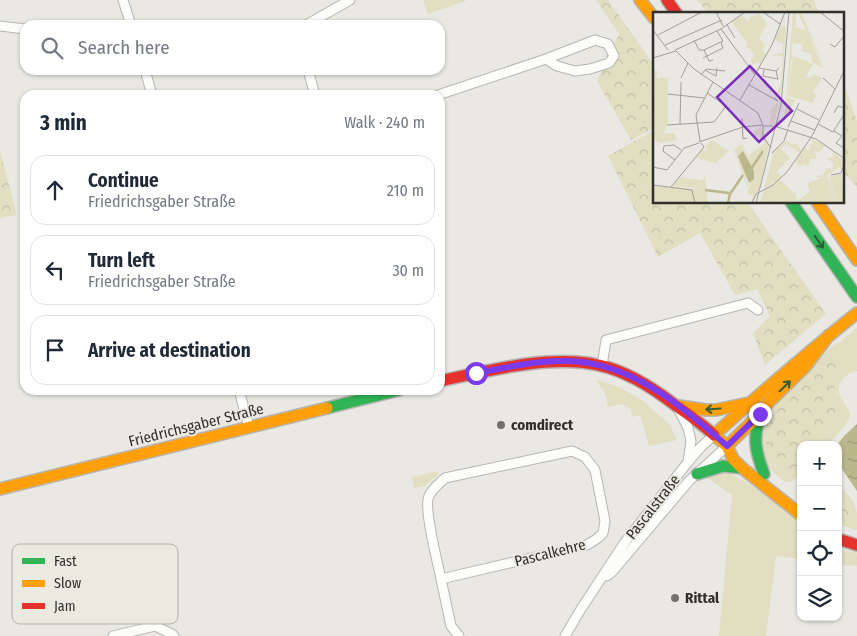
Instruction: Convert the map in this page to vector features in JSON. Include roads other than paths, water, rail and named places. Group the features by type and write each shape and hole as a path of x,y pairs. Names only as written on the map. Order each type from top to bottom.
{"main road":[{"path":"640,0 653,17"},
{"path":"667,0 676,12"},
{"path":"791,204 857,297"},
{"path":"817,204 857,260"},
{"path":"714,435 749,403 857,313"},
{"path":"727,446 805,367 829,335"},
{"path":"445,380 546,362 567,361 583,362 620,372 645,383 677,406 727,446 742,454 797,502"},
{"name":"Friedrichsgaber Straße","path":"0,489 379,395"},
{"path":"677,406 716,410 749,403"},
{"path":"760,414 754,441 764,474"},
{"path":"727,446 733,459 742,468 797,512"},
{"path":"697,474 723,466 742,468"},
{"path":"842,532 857,536"},
{"path":"842,539 857,545"}],"street":[{"path":"123,0 129,20"},
{"path":"315,20 350,0"},
{"path":"0,26 20,28"},
{"path":"445,93 546,59 595,40 608,44 614,56 609,63 575,71 557,66 546,59"},
{"path":"146,75 151,90"},
{"path":"309,75 314,90"},
{"path":"602,366 606,340 748,303 758,310"},
{"path":"240,395 249,427"},
{"path":"677,406 688,428 691,441 688,462"},
{"name":"Pascalstraße","path":"564,636 626,542 688,462 714,435"},
{"name":"Pascalstraße","path":"598,584 612,572 689,481 727,446"},
{"name":"Pascalkehre","path":"441,579 587,545 598,538 603,533 605,521 595,470 585,457 572,451 445,478 432,490 428,498 428,515 441,579 451,626 458,635"},
{"path":"113,636 155,626 174,636"}],"water":[{"path":"857,424 857,491 842,469 842,441 840,441"}],"place":[{"name":"comdirect","path":"501,425"},
{"name":"Rittal","path":"675,598"}]}
